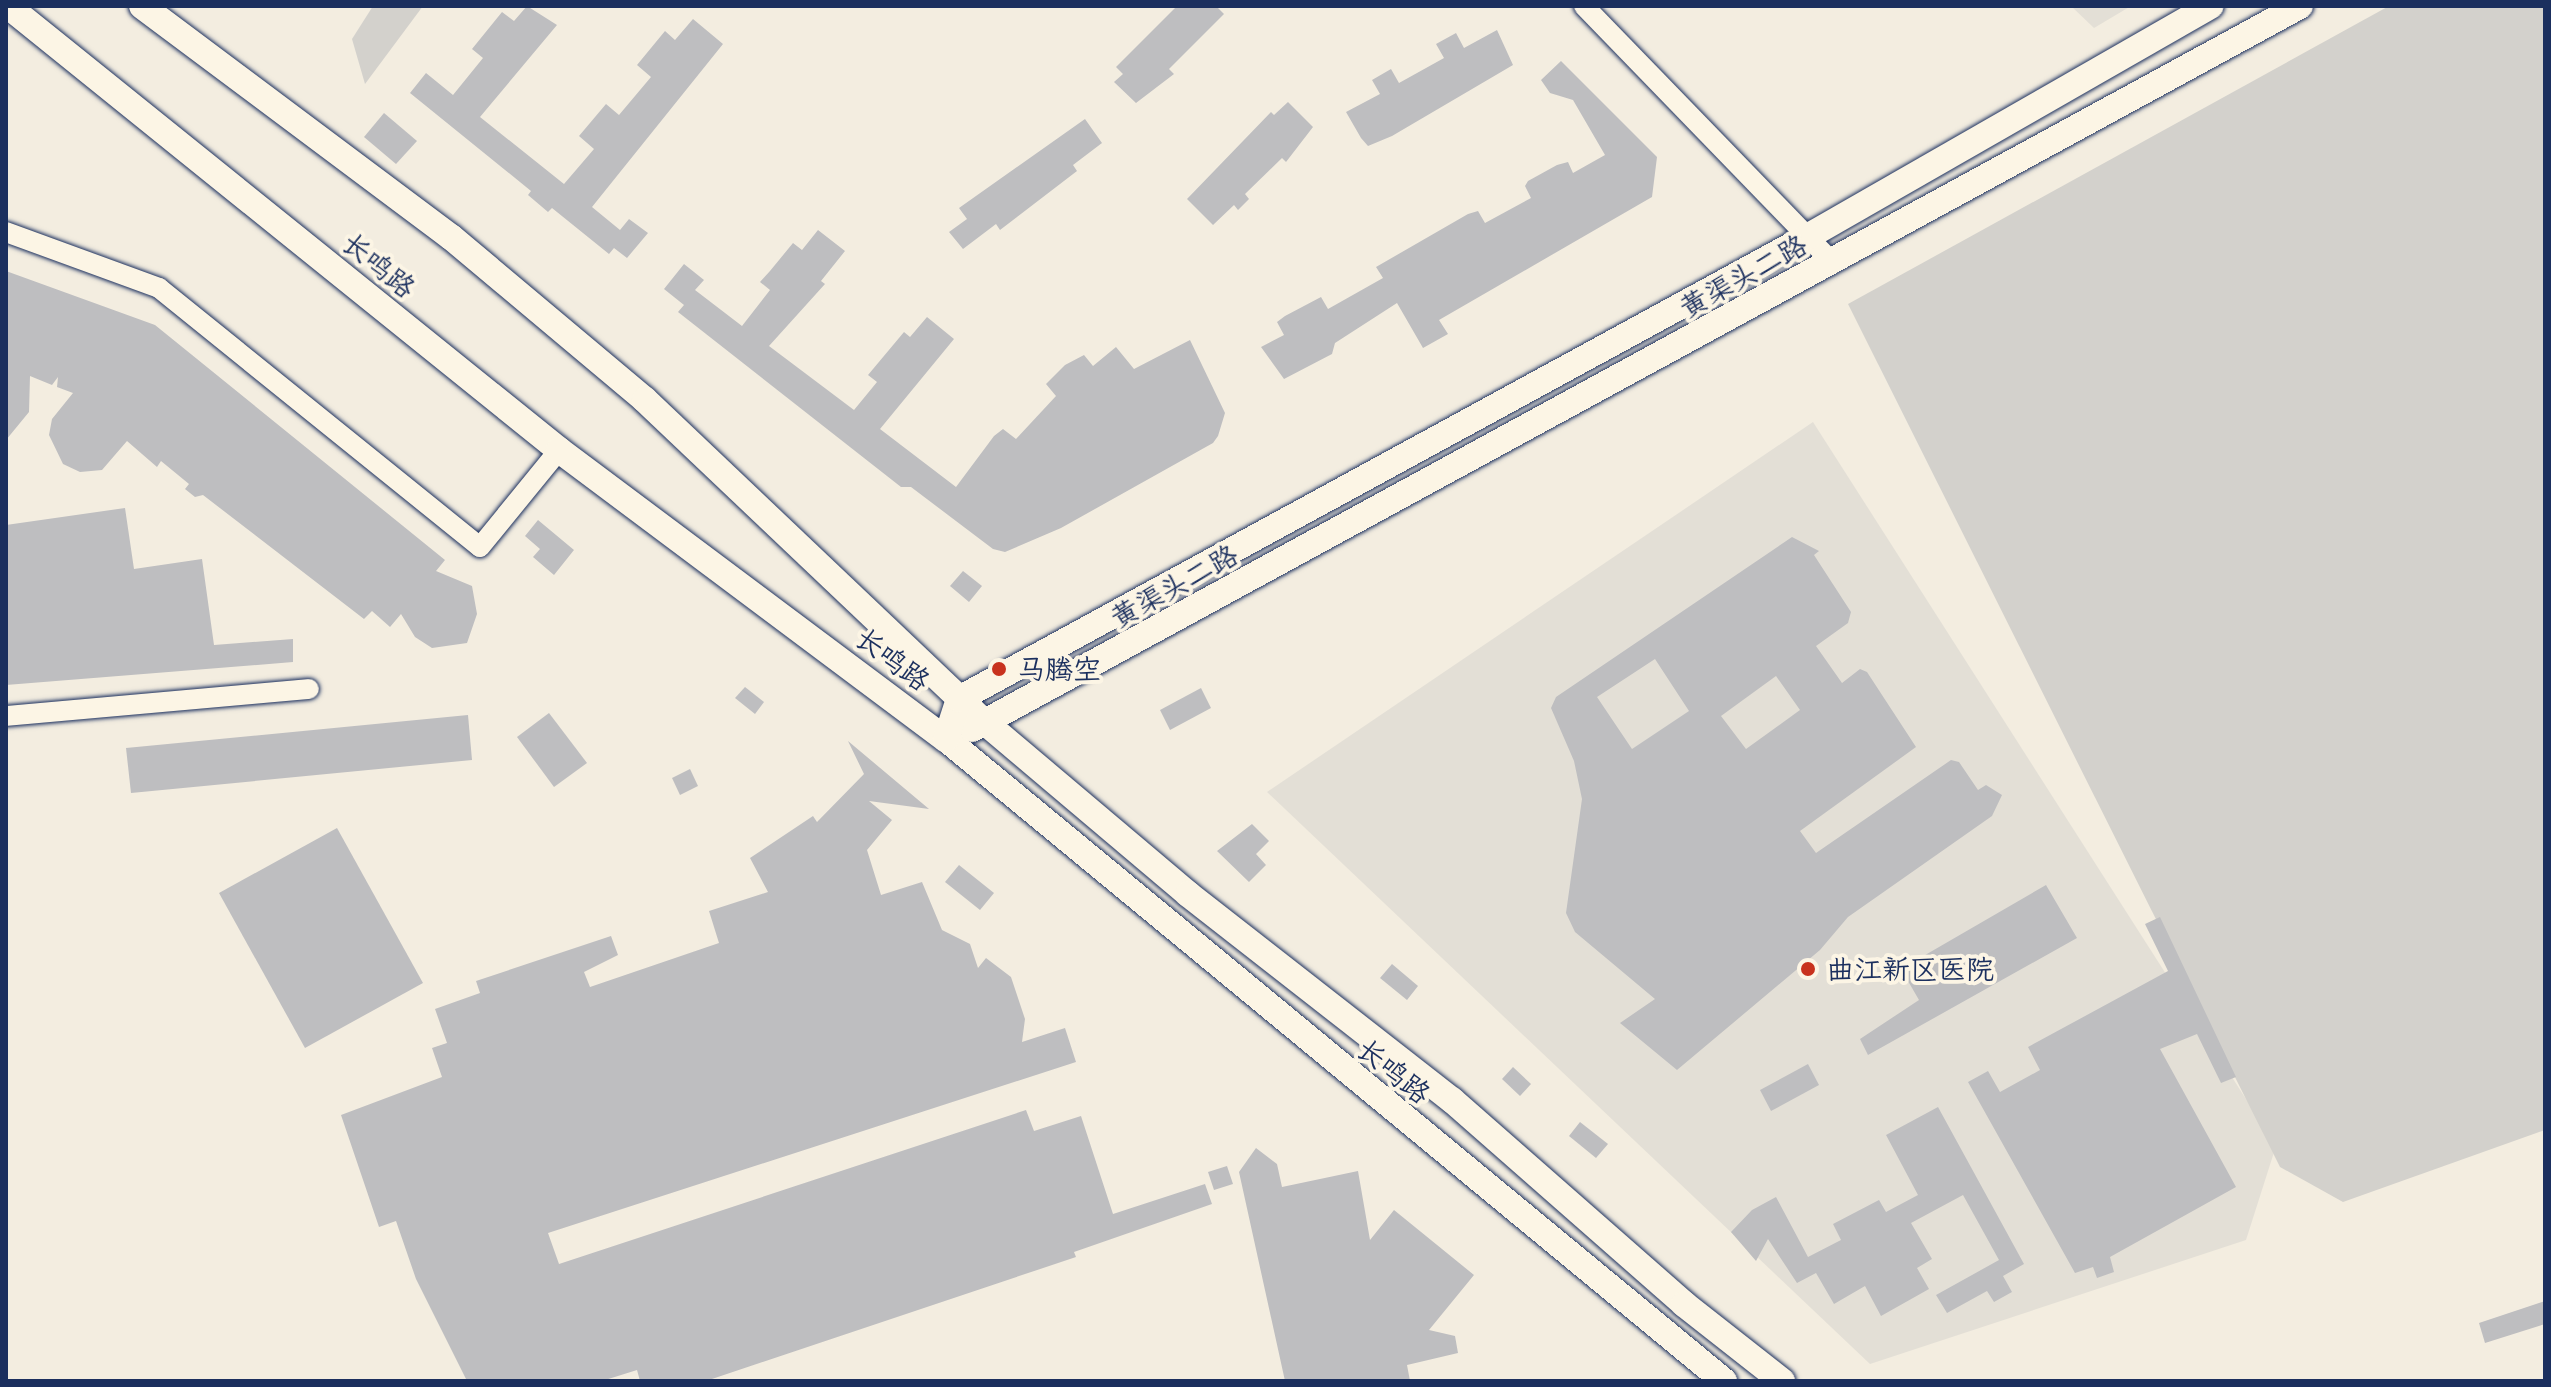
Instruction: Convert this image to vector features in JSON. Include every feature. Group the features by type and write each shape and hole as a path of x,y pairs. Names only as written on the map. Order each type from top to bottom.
{"main road":[{"name":"长鸣路","path":"8,6 559,450 946,739 1724,1381"},
{"name":"长鸣路","path":"142,6 451,237 633,390 987,724 1188,894 1452,1100 1672,1293 1782,1381"},
{"name":"黄渠头二路","path":"959,699 1807,237 2210,6"},
{"name":"黄渠头二路","path":"946,739 987,724 2300,6"},
{"path":"946,739 959,699"}],"street":[{"path":"1584,6 1833,263"},
{"path":"6,232 159,288 480,547 559,450"},
{"path":"6,716 309,689"}],"shaded area":[{"path":"373,6 423,6 365,84 352,39"},
{"path":"2071,6 2131,6 2094,28"},
{"path":"2389,6 2545,6 2545,1130 2343,1202 2280,1167 1848,304"},
{"name":"曲江新区医院","path":"1813,422 2276,1146 2246,1240 1870,1364 1267,792"}],"building":[{"path":"527,6 557,25 480,117 564,184 594,149 579,136 606,104 619,115 651,77 637,65 665,31 675,40 693,19 723,44 592,207 620,230 629,219 648,233 627,258 614,248 609,254 552,208 548,212 528,195 531,191 410,93 426,73 453,95 483,58 472,49 502,12 514,21"},
{"path":"1177,6 1216,6 1224,14 1169,69 1174,74 1136,103 1114,82 1123,74 1116,67"},
{"path":"1497,30 1513,65 1392,136 1368,146 1361,138 1346,112 1380,94 1372,80 1391,69 1399,83 1444,58 1436,44 1456,33 1464,48"},
{"path":"1561,61 1657,157 1652,197 1439,320 1448,334 1423,348 1397,303 1335,343 1332,354 1284,379 1261,347 1284,335 1277,322 1285,316 1321,297 1328,309 1383,278 1376,267 1468,214 1478,211 1485,223 1531,198 1525,186 1528,181 1568,162 1573,173 1605,155 1573,100 1550,93 1541,80"},
{"path":"1288,102 1313,127 1286,162 1282,158 1245,194 1249,199 1238,210 1234,205 1213,225 1187,199 1271,112 1274,115"},
{"path":"384,113 417,141 396,164 364,137"},
{"path":"1085,119 1102,143 1073,165 1077,171 1000,230 996,224 963,249 949,232 967,219 959,208"},
{"path":"818,230 845,251 821,281 825,284 769,346 854,410 877,382 868,375 904,332 910,337 927,317 954,339 880,429 956,487 994,436 1003,429 1016,439 1056,396 1046,384 1065,365 1084,355 1093,366 1116,347 1134,369 1190,340 1225,413 1218,436 1213,443 1061,528 1005,552 993,549 911,487 901,487 678,312 684,305 664,289 684,264 704,280 695,290 742,326 770,290 760,282 793,243 802,250"},
{"path":"6,271 155,325 445,560 436,571 472,586 477,614 467,643 432,648 415,637 401,614 390,627 372,611 364,619 203,495 195,497 185,489 189,484 161,461 157,467 127,441 102,470 80,472 63,464 49,435 52,419 73,393 57,387 58,377 52,385 30,376 29,412 6,440"},
{"path":"125,508 134,569 202,559 214,645 293,639 293,662 6,685 6,525"},
{"path":"538,520 574,550 554,575 533,557 540,549 525,536"},
{"path":"1792,537 1819,551 1814,555 1851,612 1848,623 1816,646 1842,683 1860,669 1867,672 1916,747 1800,831 1816,853 1951,760 1959,762 1978,790 1986,785 2002,795 1992,816 1848,917 1820,950 1677,1070 1620,1023 1655,999 1575,932 1566,913 1582,799 1574,761 1551,708 1556,697","holes":["1655,659 1689,711 1632,749 1597,697","1776,676 1800,710 1746,749 1721,716"]},
{"path":"963,571 982,586 969,602 950,586"},
{"path":"745,687 764,702 755,714 735,698"},
{"path":"1201,688 1211,708 1170,730 1160,710"},
{"path":"549,713 587,763 554,787 517,737"},
{"path":"468,715 472,760 131,793 126,748"},
{"path":"848,741 929,809 869,801 892,820 867,850 881,895 922,882 942,930 970,944 978,968 986,958 1011,977 1025,1019 1022,1042 1065,1028 1076,1062 548,1233 559,1264 1026,1110 1034,1131 1081,1116 1113,1214 1205,1184 1212,1204 1074,1252 1076,1257 706,1381 640,1381 637,1370 602,1381 467,1381 416,1279 396,1221 379,1227 341,1115 442,1077 432,1048 447,1043 435,1009 480,993 476,981 611,936 618,955 584,972 590,987 719,943 709,911 768,892 750,858 813,816 817,822 864,774"},
{"path":"690,769 698,786 680,795 672,778"},
{"path":"1252,824 1269,841 1256,854 1266,865 1249,882 1217,851"},
{"path":"337,828 423,983 305,1048 219,893"},
{"path":"959,865 994,893 980,910 945,882"},
{"path":"2046,885 2077,938 1868,1055 1860,1039 1919,1000 1901,969"},
{"path":"2160,917 2236,1077 2221,1083 2197,1034 2160,1049 2236,1187 2110,1257 2114,1272 2097,1278 2093,1267 2075,1273 1968,1082 1988,1071 2000,1092 2040,1070 2028,1047 2168,971 2145,924"},
{"path":"1392,964 1418,986 1407,1000 1380,978"},
{"path":"1808,1064 1819,1085 1771,1111 1760,1090"},
{"path":"1513,1067 1531,1084 1520,1096 1502,1079"},
{"path":"1938,1107 2024,1264 2003,1276 2012,1292 1994,1302 1987,1291 1947,1313 1936,1295 1999,1260 1963,1195 1911,1223 1932,1259 1917,1268 1929,1289 1881,1316 1865,1286 1834,1304 1816,1273 1797,1283 1768,1239 1756,1261 1731,1232 1752,1210 1776,1197 1808,1257 1841,1240 1833,1224 1879,1200 1886,1212 1918,1195 1886,1135"},
{"path":"1580,1122 1608,1144 1596,1158 1569,1136"},
{"path":"1256,1148 1277,1164 1282,1187 1358,1171 1370,1240 1394,1210 1474,1275 1429,1330 1455,1336 1458,1353 1407,1365 1410,1381 1285,1381 1239,1172"},
{"path":"1227,1166 1233,1184 1214,1190 1208,1172"},
{"path":"2545,1301 2545,1324 2485,1343 2479,1323"}],"place":[{"name":"马腾空","path":"999,669"},
{"name":"曲江新区医院","path":"1808,969"}]}
